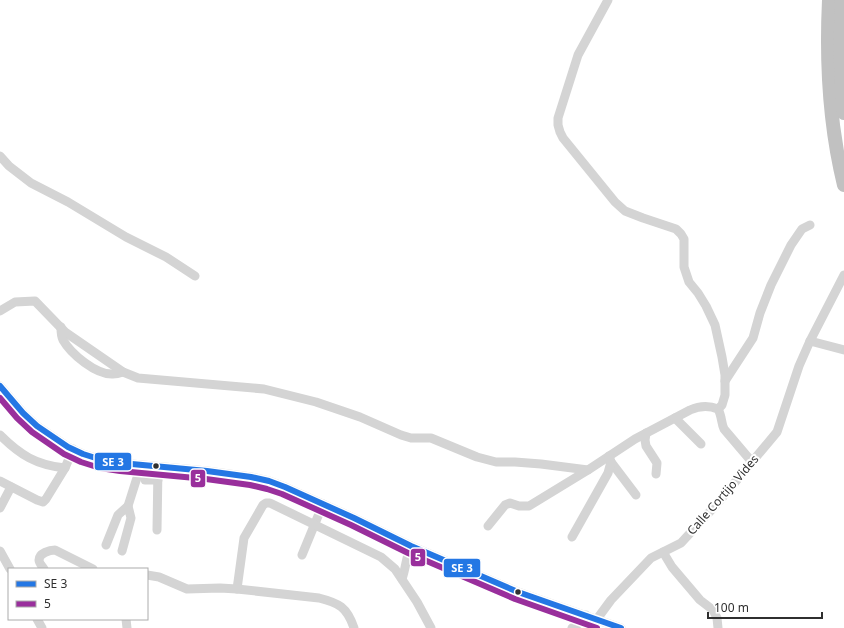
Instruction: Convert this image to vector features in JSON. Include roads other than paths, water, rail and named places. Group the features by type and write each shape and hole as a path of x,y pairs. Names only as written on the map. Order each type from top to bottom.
{"highway":[{"path":"830,0 829,63 831,103 836,144 844,185"},
{"path":"842,0 841,62 844,113"}],"street":[{"path":"608,0 578,55 558,118 558,125 563,138 615,202 625,211 676,230 684,239 684,266 689,282 706,306 715,325 722,357 725,375 725,395 722,405 718,409"},
{"path":"0,156 9,166 31,183 166,257 195,276"},
{"path":"725,381 753,338 760,313 771,285 792,245 802,229 810,225"},
{"name":"Calle Cortijo Vides","path":"597,619 611,600 651,558 681,543 716,505 777,432 798,366 844,275"},
{"path":"0,312 15,302 35,301 65,332 123,372 138,378 264,389 316,402 360,417 411,438 431,438 477,457 496,462 516,462 588,470"},
{"path":"61,327 62,338 70,350 81,360 104,373 114,374 123,372"},
{"path":"810,341 844,350"},
{"path":"0,386 29,420 46,433 73,449 102,460 143,466 207,471 269,481 354,518 411,546 507,587 621,628"},
{"path":"488,526 505,505 510,503 519,506 529,506 588,470 610,459 634,439 697,407 712,407 718,409 721,414 724,429 752,462"},
{"path":"675,418 701,444"},
{"path":"646,433 646,446 657,463 656,474"},
{"path":"0,435 19,453 45,465 65,468"},
{"path":"0,481 43,502 65,468 73,449"},
{"path":"610,459 636,495"},
{"path":"572,537 608,473 610,459"},
{"path":"122,551 131,518 128,506 141,465"},
{"path":"559,466 566,471 568,479 567,483"},
{"path":"157,530 158,467"},
{"path":"145,480 158,480"},
{"path":"0,508 12,487"},
{"path":"237,589 244,538 262,505 270,503 381,557 395,569 431,628"},
{"path":"302,555 323,504"},
{"path":"106,545 118,514 128,506"},
{"path":"402,579 407,554 411,546"},
{"path":"43,568 39,561 39,558 51,550 55,550 91,568"},
{"path":"0,551 9,568"},
{"path":"664,552 672,567 700,600 713,610 717,618 718,628"},
{"path":"148,575 159,576 187,589 237,589 319,598 331,601 341,606 349,615 354,628"},
{"path":"572,628 584,620 586,616"}]}
